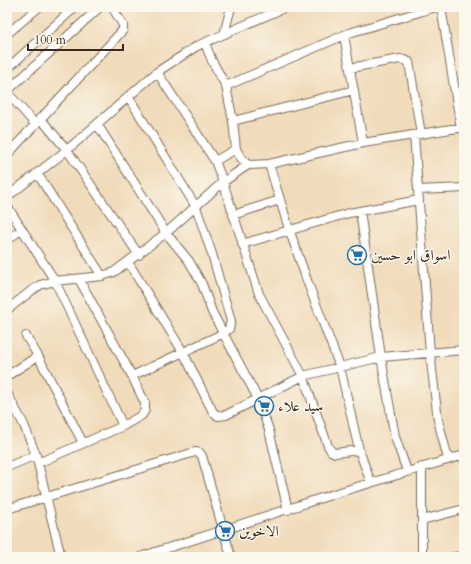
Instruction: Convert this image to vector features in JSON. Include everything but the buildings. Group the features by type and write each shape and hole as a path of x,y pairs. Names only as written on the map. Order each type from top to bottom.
{"street":[{"path":"7,34 39,7"},
{"path":"7,69 75,7"},
{"path":"100,7 7,91 67,150 139,254"},
{"path":"7,155 123,30 123,25 112,7"},
{"path":"7,197 67,150 128,96 158,72 197,46 286,7"},
{"path":"226,86 344,35 436,7"},
{"path":"7,310 40,285 55,281 102,276 114,272 166,233 223,182 248,165 269,164 363,143 463,128 441,7"},
{"path":"224,34 229,8"},
{"path":"344,35 363,143"},
{"path":"205,43 212,61 226,86 233,121 236,149 241,158 248,165"},
{"path":"350,68 400,59 409,62 418,135 418,190 430,353 438,420 448,459"},
{"path":"158,72 215,161 259,294 303,376 328,446 331,451 335,453 359,450"},
{"path":"233,121 354,90"},
{"path":"128,96 196,207 231,317 230,326 224,333 132,376"},
{"path":"97,124 166,233 197,273 206,293 212,312 258,399 270,430 288,510"},
{"path":"215,161 236,149"},
{"path":"269,164 289,229 340,367 359,450 371,483"},
{"path":"37,173 102,276"},
{"path":"418,190 464,188"},
{"path":"234,215 280,200"},
{"path":"242,244 289,229 349,213 419,200"},
{"path":"7,206 55,281 123,426"},
{"path":"360,211 381,357 395,437 407,471"},
{"path":"7,240 22,229"},
{"path":"128,262 183,352 213,412 218,416 226,415 303,376 381,357 464,350"},
{"path":"8,466 37,459 83,443 123,426 142,415 145,410 145,403 132,376 79,279"},
{"path":"26,336 83,443"},
{"path":"7,376 38,356"},
{"path":"7,393 24,425 37,459 61,557"},
{"path":"7,509 195,452 200,452 224,529 231,557"},
{"path":"140,557 407,471 464,455"},
{"path":"422,467 422,557"},
{"path":"422,520 464,509"},
{"path":"454,557 464,556"}],"place":[{"name":"اسواق ابو حسين","path":"357,255"},
{"name":"سيد علاء","path":"264,406"},
{"name":"الاخوين","path":"225,531"}]}
